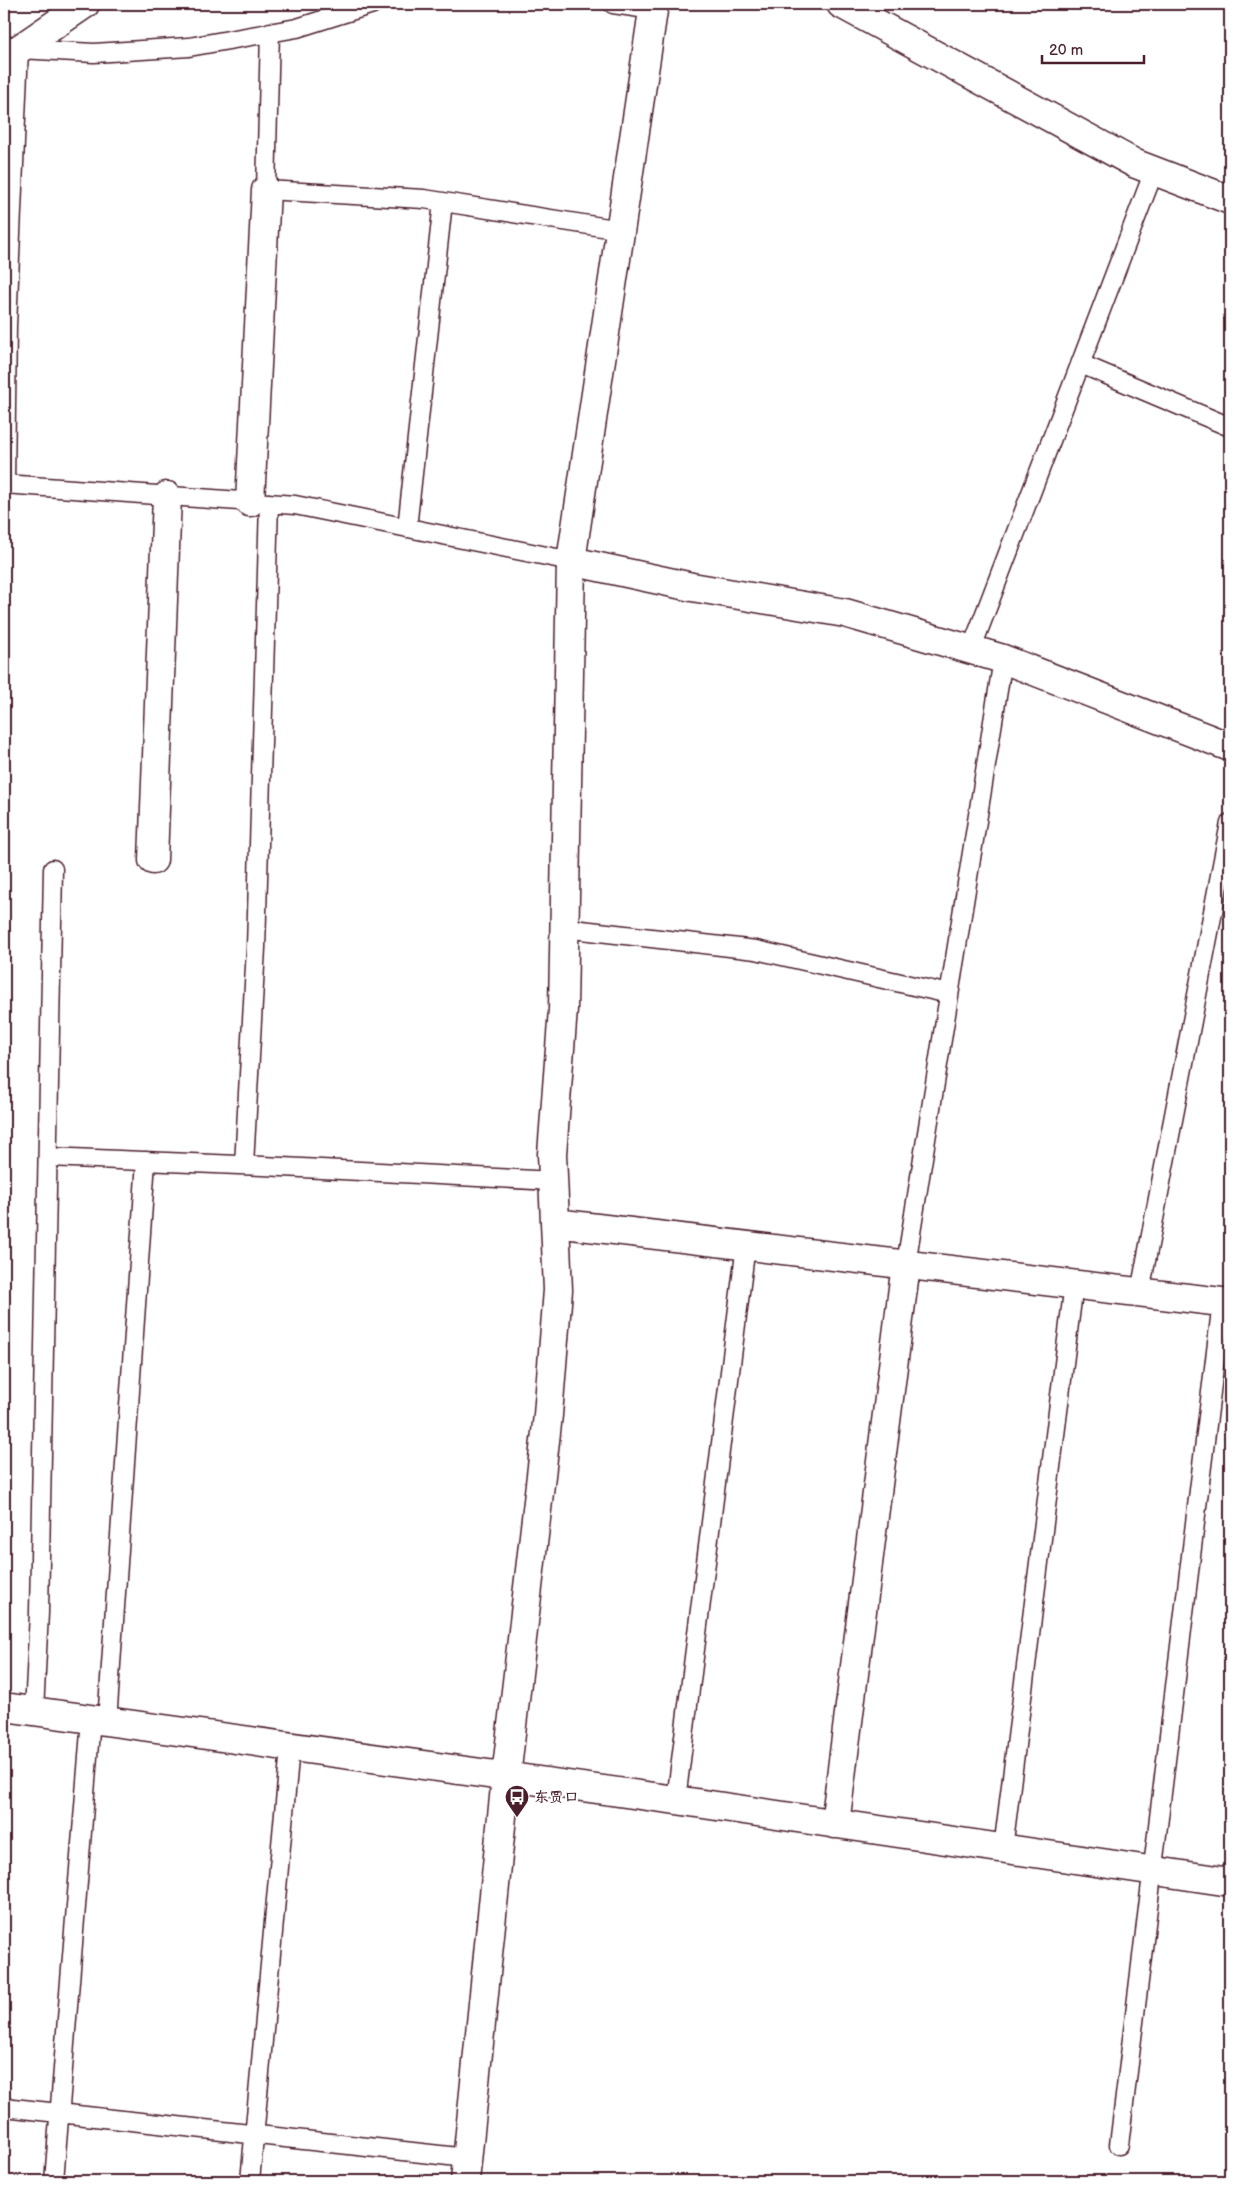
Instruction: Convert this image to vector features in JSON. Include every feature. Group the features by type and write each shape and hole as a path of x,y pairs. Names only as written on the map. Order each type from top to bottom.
{"street":[{"path":"12,52 85,4"},
{"path":"840,4 1136,164 1230,200"},
{"path":"460,2169 544,1286 555,1223 552,1154 563,1009 571,561 654,7"},
{"path":"260,503 266,190"},
{"path":"153,860 167,496"},
{"path":"571,561 692,587 845,613 1003,659 1230,747"},
{"path":"555,1223 1226,1303"},
{"path":"836,1824 906,1264"},
{"path":"4,1707 498,1777 676,1800 1230,1882"}],"lane":[{"path":"373,4 297,28 188,47 94,53 12,52 4,484 295,505 571,561"},
{"path":"613,4 654,7"},
{"path":"270,32 266,190 424,199 621,230"},
{"path":"971,650 1154,171"},
{"path":"407,528 443,202"},
{"path":"1080,364 1230,427"},
{"path":"244,1165 256,948 260,503"},
{"path":"906,1264 1003,659"},
{"path":"1140,1292 1230,823"},
{"path":"34,1711 39,1613 53,869"},
{"path":"564,928 756,950 949,994"},
{"path":"48,1158 244,1165 553,1181"},
{"path":"54,2181 99,1721 146,1161"},
{"path":"676,1800 746,1245"},
{"path":"1004,1848 1074,1284"},
{"path":"1118,2145 1226,1303"},
{"path":"250,2181 290,1748"},
{"path":"4,2107 255,2135 460,2169"}],"building":[{"path":"264,2176 325,2181 264,2181"}],"place":[{"name":"东贾口","path":"517,1818"}]}
